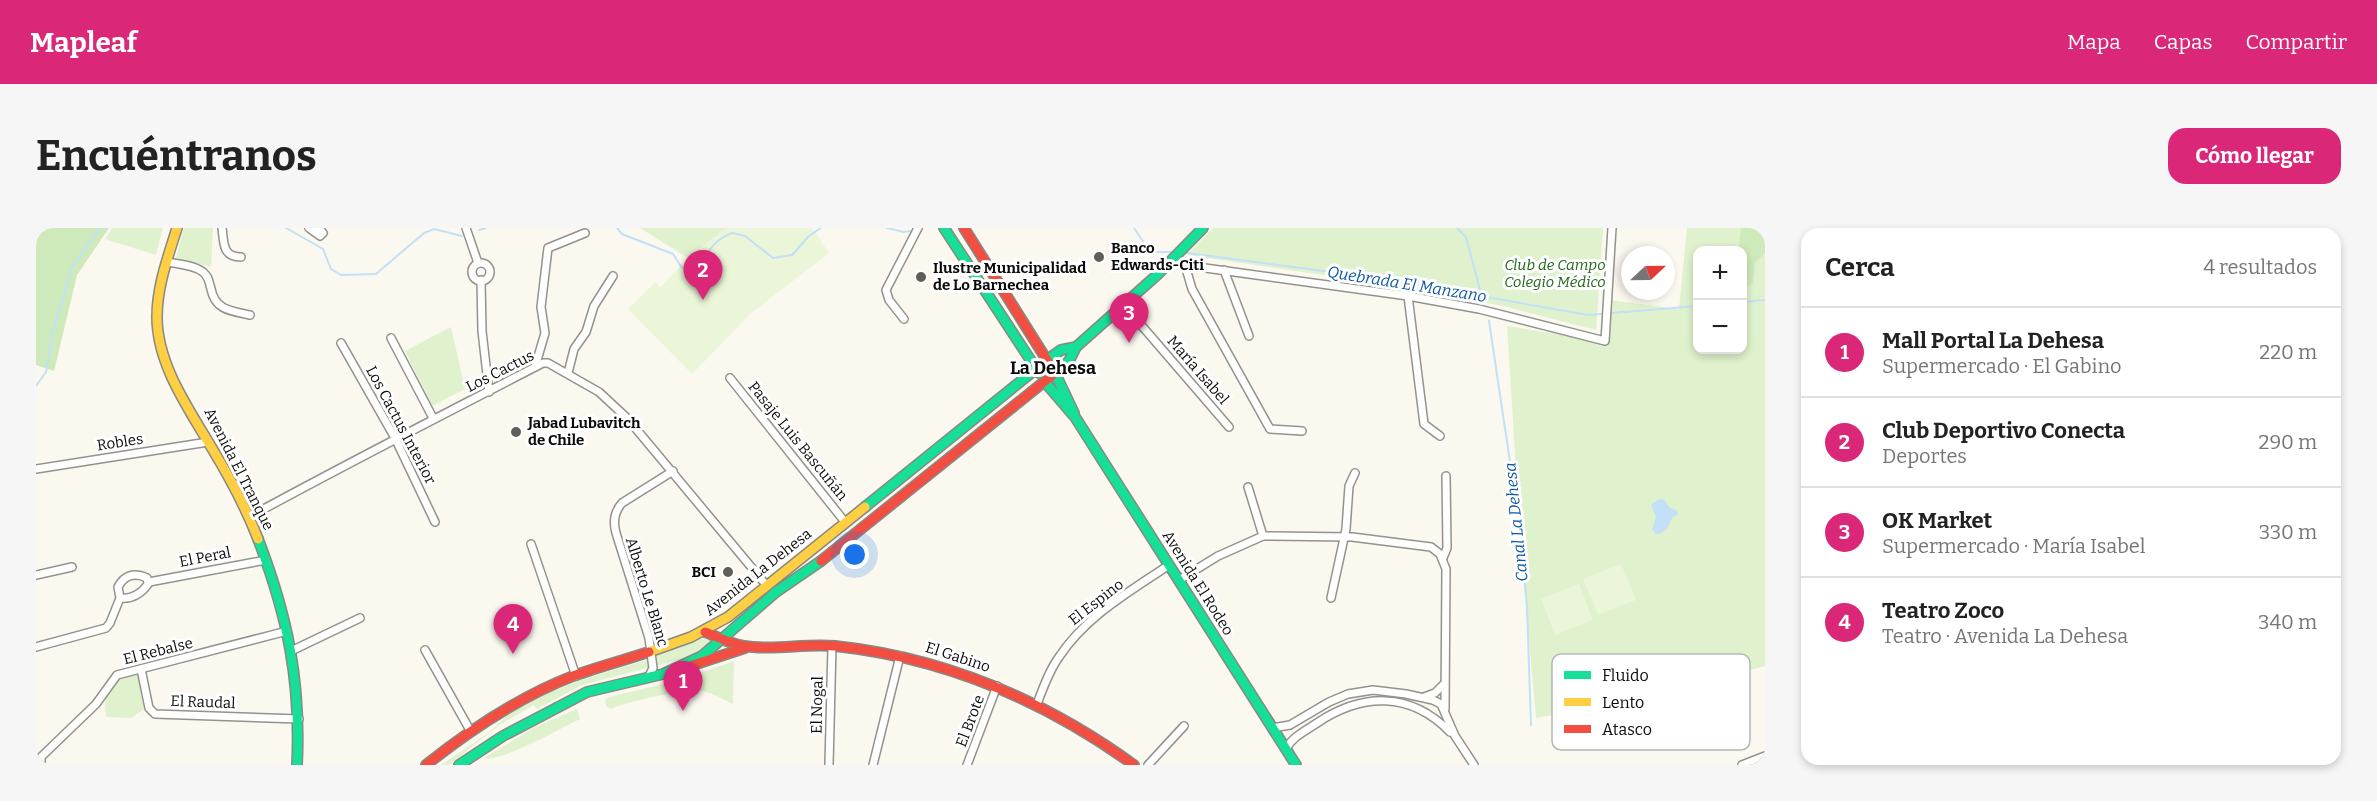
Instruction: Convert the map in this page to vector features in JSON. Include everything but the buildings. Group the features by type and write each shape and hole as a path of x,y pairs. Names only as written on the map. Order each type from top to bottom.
{"main road":[{"name":"Avenida El Tranque","path":"177,228 158,301 157,321 160,342 169,366 249,517 266,560 291,651 299,719 297,765"},
{"name":"Avenida El Rodeo","path":"945,228 1044,381 1075,417 1296,765"},
{"name":"Avenida El Rodeo","path":"964,228 1055,373 1075,417"},
{"name":"Avenida La Dehesa","path":"459,765 503,736 587,692 671,672 702,656 776,592 827,557 1069,361 1076,347 1169,263 1200,229"},
{"path":"995,305 1006,310 1010,301"},
{"name":"Avenida La Dehesa","path":"426,765 471,732 525,698 576,676 652,652 705,632 767,586 1047,360 1061,350 1076,347"},
{"name":"El Gabino","path":"705,632 752,647"},
{"name":"El Gabino","path":"671,672 729,652 752,647 832,646 900,656 944,667 998,686 1075,724 1134,765"}],"street":[{"path":"222,228 222,240 228,254 241,257"},
{"path":"309,228 320,236 322,232 319,228"},
{"path":"466,228 478,263"},
{"path":"1169,263 1408,296 1479,309 1605,341 1612,228"},
{"path":"904,319 889,300 886,290 918,229"},
{"path":"535,367 545,333 542,307 548,248 585,233"},
{"path":"167,262 201,271 208,279 212,295 219,306 226,310 250,315"},
{"path":"478,263 487,265 489,271 488,277 481,280 474,278 472,272 473,267 478,263"},
{"path":"1185,265 1192,289 1270,429 1302,431"},
{"path":"1224,270 1249,336"},
{"path":"568,373 574,349 586,332 594,306 613,276"},
{"path":"481,280 482,332 489,392"},
{"path":"1408,296 1424,424 1440,436"},
{"name":"María Isabel","path":"1123,304 1229,427"},
{"name":"Los Cactus Interior","path":"391,339 433,418"},
{"name":"Los Cactus Interior","path":"341,343 395,438 435,522"},
{"name":"Los Cactus","path":"249,517 433,418 535,367 549,363 599,392 640,432 767,586"},
{"name":"Pasaje Luis Bascuñán","path":"730,378 845,522"},
{"name":"Robles","path":"36,469 208,442"},
{"name":"Alberto Le Blanc","path":"648,678 653,668 652,652 615,533 614,518 617,508 622,503 673,471"},
{"path":"1331,598 1346,530 1349,486 1355,473"},
{"path":"1446,476 1447,548 1443,558 1446,573 1445,709 1455,736 1474,765"},
{"path":"1248,488 1263,536"},
{"path":"1179,580 1218,556 1263,536 1343,537 1425,545 1434,549 1443,558"},
{"path":"531,544 576,676"},
{"name":"El Peral","path":"148,582 266,560"},
{"name":"El Espino","path":"1036,704 1054,665 1078,631 1102,611 1169,565"},
{"path":"36,576 72,567"},
{"name":"El Peral","path":"36,647 101,631 110,623 120,598 118,587 127,576 143,576 148,582"},
{"name":"El Peral","path":"120,598 126,599 141,592 147,587 148,582"},
{"path":"291,651 360,618"},
{"name":"El Rebalse","path":"41,765 41,757 96,704 113,679 124,672 287,631"},
{"name":"El Nogal","path":"829,765 832,646"},
{"path":"426,650 471,732"},
{"path":"873,765 900,656"},
{"name":"El Raudal","path":"141,669 149,708 155,714 299,719"},
{"path":"1421,697 1435,693 1444,684"},
{"name":"El Brote","path":"967,765 998,686"},
{"path":"1272,728 1285,727 1329,702 1355,693 1381,690 1421,697 1437,702 1445,709"},
{"path":"1286,749 1292,739 1341,708 1369,700 1396,702 1420,710 1455,736"},
{"path":"1148,765 1184,726"},
{"path":"1285,727 1292,731 1292,739"},
{"path":"1742,765 1765,756"}],"green space":[{"path":"36,228 109,228 77,275 54,371 36,365"},
{"path":"112,228 163,228 156,255 105,239"},
{"path":"184,228 213,228 211,267 176,258"},
{"path":"640,228 726,228 688,258"},
{"path":"726,228 812,228 829,253 750,314 692,374 628,309 655,282 661,287 688,258"},
{"name":"Club de Campo Colegio Médico","path":"1213,228 1603,228 1596,330 1503,306 1406,287 1187,255"},
{"path":"1687,228 1765,228 1765,666 1750,670 1750,654 1552,654 1552,715 1536,718 1522,565 1507,326 1605,342 1609,300 1679,309"},
{"path":"1741,228 1765,228 1765,253 1755,263 1753,283 1747,287 1747,246 1739,246"},
{"path":"451,327 465,389 432,406 405,351"},
{"path":"1621,564 1636,600 1598,615 1583,579"},
{"path":"1579,584 1593,620 1555,635 1541,599"},
{"path":"705,635 717,638 697,655 582,685 537,709 534,705 501,724 449,765 441,765 487,734 511,712 548,693 581,680 650,659"},
{"path":"734,661 733,704 707,692 694,691 657,696 611,709 606,706 605,700 609,697 676,681"},
{"path":"137,673 144,709 131,718 106,717 106,700 110,687 121,678"},
{"path":"577,709 580,719 503,756 484,758 535,727"}],"water":[{"path":"1659,499 1664,500 1678,514 1672,518 1667,529 1659,534 1652,529 1656,517 1651,505"}],"waterway":[{"path":"36,386 46,372 53,331 72,267 100,228"},
{"name":"Quebrada El Manzano","path":"286,228 323,249 331,269 341,275 376,274 424,233 434,229 462,236"},
{"name":"Quebrada El Manzano","path":"479,230 486,228"},
{"name":"Quebrada El Manzano","path":"617,228 622,234 673,254 682,268 689,268 699,263 714,244 732,233 745,236 773,258 792,255 809,236 821,228"},
{"name":"Quebrada El Manzano","path":"887,228 910,231"},
{"name":"Quebrada El Manzano","path":"1134,228 1150,252 1172,252"},
{"name":"Canal La Dehesa","path":"1457,228 1466,237 1480,290"},
{"name":"Quebrada El Manzano","path":"1187,253 1385,279 1588,315 1693,306"},
{"name":"Quebrada El Manzano","path":"1747,302 1765,300"},
{"name":"Canal La Dehesa","path":"1489,321 1520,529 1527,607 1531,725"}],"traffic: fast":[{"path":"944,228 1039,373"},
{"path":"1074,413 1055,373 1069,361 1076,347 1157,275 1203,228"},
{"path":"1047,360 1061,350 1076,347"},
{"path":"865,507 1047,360"},
{"path":"1044,381 1075,417 1296,765"},
{"path":"258,539 285,623 290,650 297,706 297,765"},
{"path":"459,765 503,736 587,692 663,674 702,656 776,592 821,561"}],"traffic: slow":[{"path":"177,228 157,305 158,335 162,352 176,386 232,482 258,539"},
{"path":"649,652 691,637 728,617 865,507"}],"traffic: jam":[{"path":"821,561 1055,373 964,228"},
{"path":"705,632 744,646 767,648 835,646 876,652 955,672 1029,702 1065,721 1134,765"},
{"path":"690,666 745,648"},
{"path":"426,765 478,727 553,684 649,652"}],"place":[{"name":"Banco Edwards-Citi","path":"1099,257"},
{"name":"Ilustre Municipalidad de Lo Barnechea","path":"921,277"},
{"name":"Club Deportivo Conecta","path":"703,300"},
{"name":"OK Market","path":"1129,343"},
{"name":"Jabad Lubavitch de Chile","path":"516,432"},
{"name":"BCI","path":"728,572"},
{"name":"Teatro Zoco","path":"513,654"},
{"name":"Mall Portal La Dehesa","path":"683,711"}],"district":[{"name":"La Dehesa","path":"1053,368"}]}
